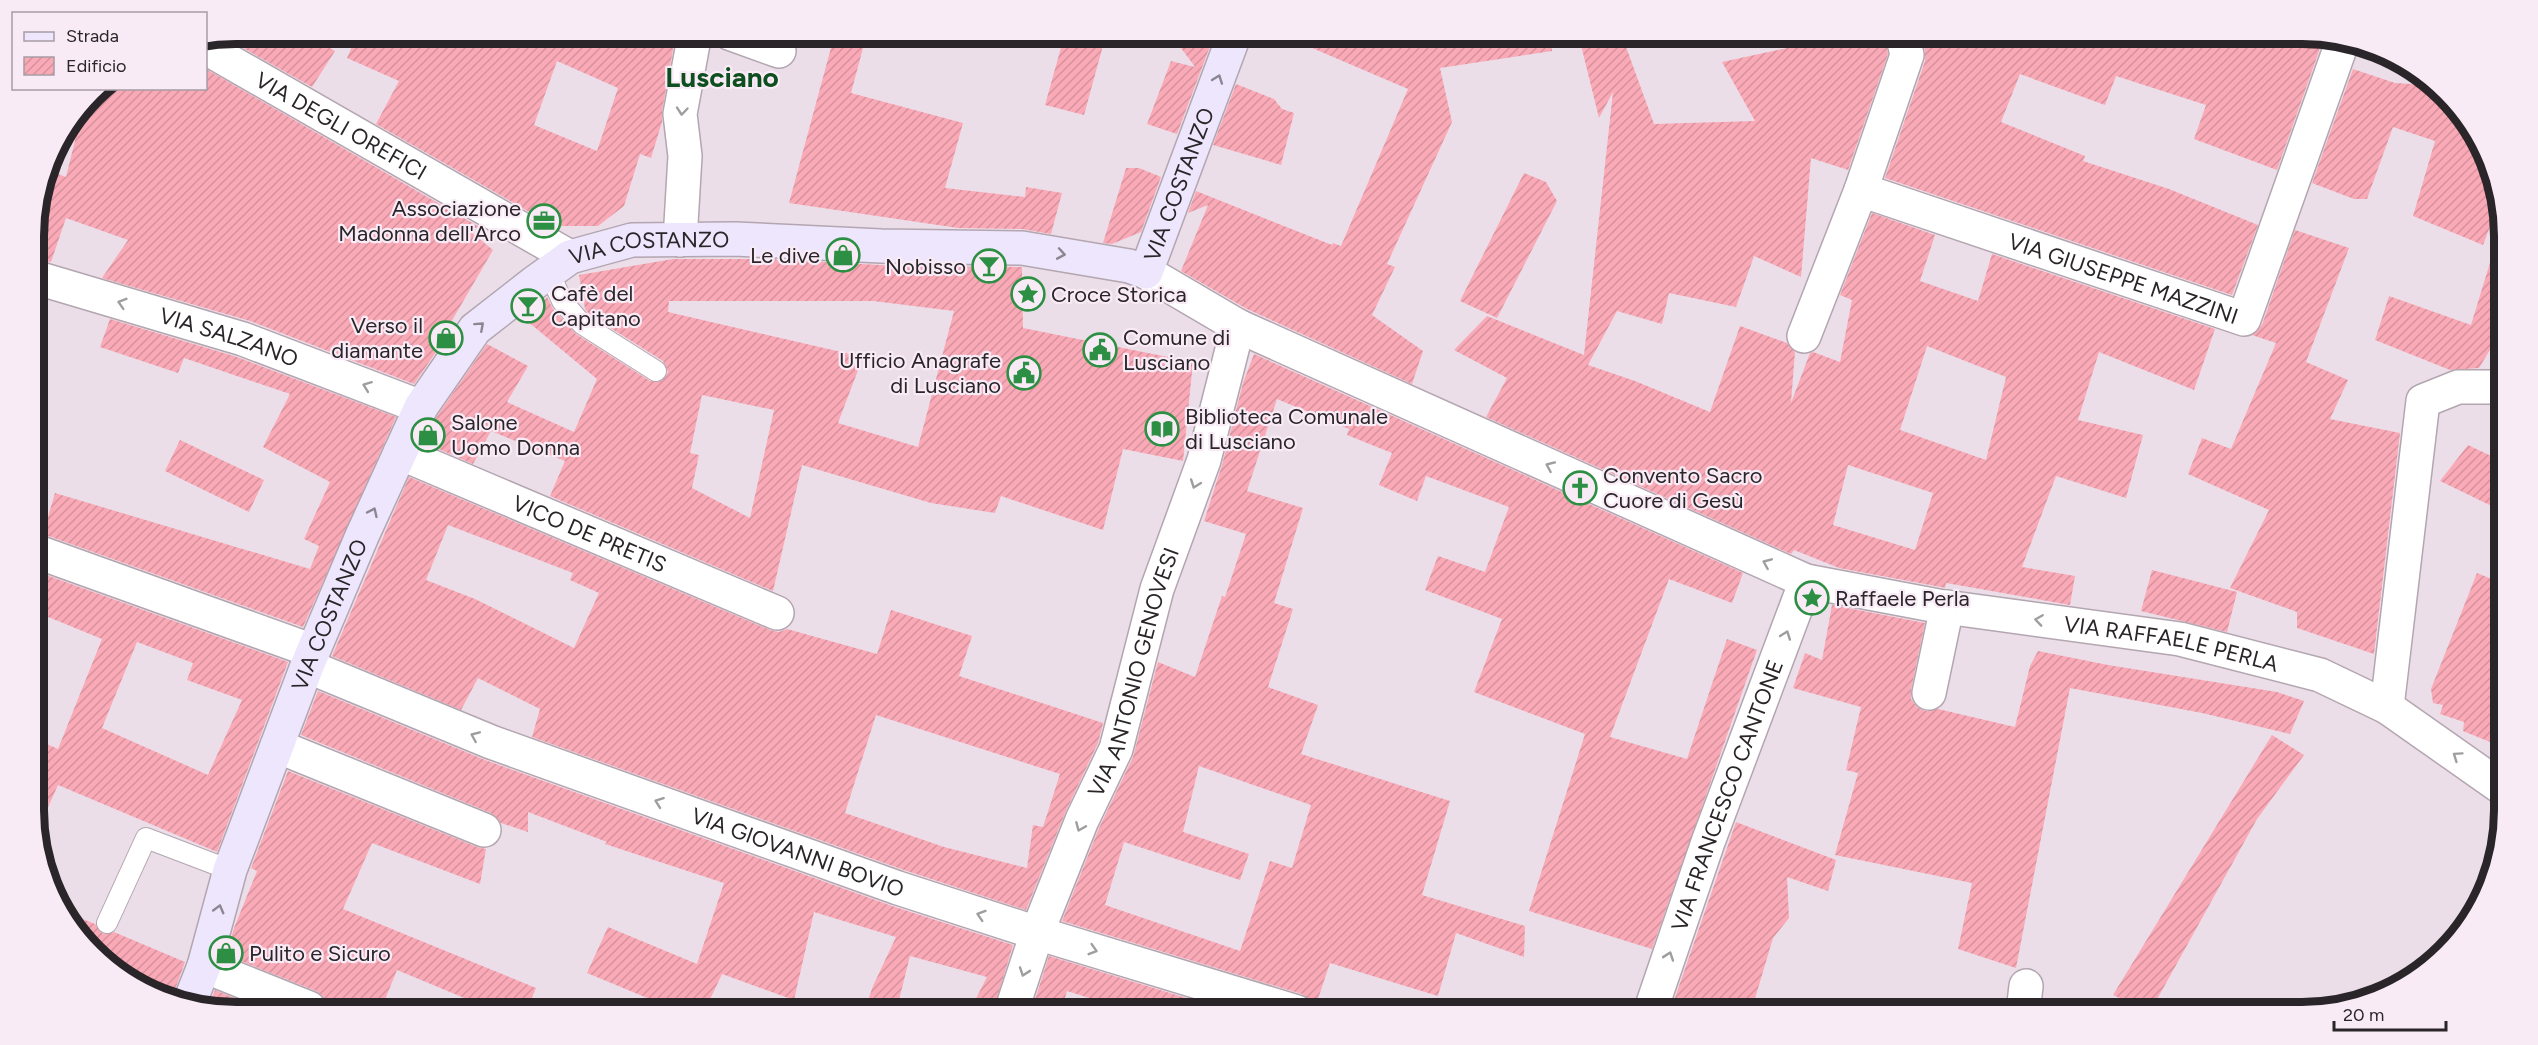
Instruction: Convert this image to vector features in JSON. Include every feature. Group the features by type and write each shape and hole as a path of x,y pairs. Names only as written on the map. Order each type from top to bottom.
{"street":[{"path":"680,240 685,156 680,114 693,44"},
{"path":"760,44 779,51"},
{"name":"VIA COSTANZO","path":"192,996 204,966 230,870 310,659 421,407 475,329 560,264 632,240 735,239 881,246 1022,248 1129,266 1146,272 1231,44"},
{"path":"1804,336 1861,190 1907,55 1904,44"},
{"name":"VIA GIUSEPPE MAZZINI","path":"1861,190 2244,319 2340,47"},
{"name":"VIA DEGLI OREFICI","path":"207,49 560,264"},
{"name":"VIA RAFFAELE PERLA","path":"1146,272 1238,326 1806,581 1947,607 2180,639 2320,675 2387,707 2494,782"},
{"name":"VIA SALZANO","path":"44,280 243,339 421,407"},
{"name":"VIA ANTONIO GENOVESI","path":"1014,1002 1037,933 1082,820 1116,749 1157,590 1204,460 1238,326"},
{"path":"2387,707 2422,401 2458,387 2494,387"},
{"name":"VICO DE PRETIS","path":"400,453 777,613"},
{"name":"VIA GIOVANNI BOVIO","path":"44,555 310,659 491,742 898,888 1262,1002"},
{"name":"VIA FRANCESCO CANTONE","path":"1654,1001 1708,842 1806,581"},
{"path":"1929,693 1947,607"},
{"path":"277,746 484,830"},
{"path":"204,966 294,1002"}],"lane":[{"path":"560,264 562,301 582,324 656,371"},
{"path":"107,923 146,838 230,870"}],"building":[{"path":"236,44 324,44 335,51 312,87"},
{"path":"353,44 674,44 662,122 651,158 640,154 624,206 598,226 554,226 376,124 399,81 347,58","holes":["557,61 618,88 597,151 534,125"]},
{"path":"832,44 864,44 851,93 963,123 945,188 1025,197 1026,187 1062,193 1051,234 1022,229 958,228 789,203"},
{"path":"1062,44 1103,44 1084,115 1045,105"},
{"path":"1178,44 1211,44 1177,134 1147,124 1171,61 1195,67"},
{"path":"1303,44 1552,44 1552,51 1440,68 1452,122 1387,264 1395,267 1372,315 1423,351 1412,384 1247,309 1181,271 1208,205 1188,213 1196,191 1332,245 1333,243 1341,246 1408,89"},
{"path":"1581,44 1625,44 1654,124 1755,121 1722,62 1806,44 1886,44 1888,54 1848,170 1811,158 1801,277 1754,256 1736,307 1669,293 1662,324 1617,311 1588,365 1635,381 1710,412 1740,326 1787,343 1795,352 1791,403 1810,353 1813,352 1840,362 1852,300 1840,295 1872,213 1935,235 1920,281 1978,301 1992,254 2215,329 2194,390 2099,352 2078,420 2143,435 2126,498 2056,476 2022,567 2075,576 2070,605 1946,583 1945,588 1839,568 1794,550 1791,554 1486,417 1507,378 1454,350 1487,316 1584,355 1613,92 1599,118","holes":["1927,346 2006,377 1986,460 1900,430","1848,465 1933,493 1915,550 1833,525"]},
{"path":"1923,44 2321,45 2277,170 2194,139 2206,105 2116,76 2105,105 2020,74 2001,122 2085,156 2083,161 2169,189 2258,225 2232,295 1885,178 1925,61"},
{"path":"2353,69 2395,83 2425,87 2455,118 2480,162 2488,186 2493,218 2483,245 2413,216 2435,141 2393,127 2367,199 2354,199 2312,183"},
{"path":"207,70 481,228 466,228 493,250 450,324 454,326 414,384 250,321 102,278 128,240 66,218 51,262 44,261 45,210 50,186 54,173 66,177 79,125 109,91 207,90"},
{"path":"1236,84 1274,99 1282,109 1294,113 1281,165 1213,145"},
{"path":"1126,168 1139,168 1161,177 1141,232 1112,244 1103,243"},
{"path":"1524,173 1546,182 1557,201 1497,318 1460,301"},
{"path":"2295,230 2349,248 2306,362 2348,380 2330,419 2400,433 2374,654 2297,628 2297,612 2230,588 2269,510 2188,474 2202,438 2231,449 2276,343 2252,335 2262,325"},
{"path":"2494,250 2494,343 2479,368 2450,370 2375,340 2389,296 2471,325"},
{"path":"673,259 767,259 880,265 1022,267 1023,328 1193,362 1183,461 1123,449 1103,530 1001,496 995,513 931,503 802,465 773,591 550,496 565,461 491,431 473,464 425,443 437,416 487,344 528,366 507,402 574,432 597,379 527,321 547,297 553,309 576,334 650,381 662,381 668,372 663,361 590,315 585,309 579,275","holes":["669,301 873,301 954,311 918,447 838,423 863,357 668,312","702,395 774,410 750,518 692,488 699,455 690,453"]},
{"path":"110,319 237,357 396,417 303,627 44,534 55,493 310,569 319,546 304,539 330,482 263,447 290,394 184,358 178,373 100,347"},
{"path":"1254,354 1743,573 1732,603 1669,579 1610,737 1687,759 1727,639 1757,650 1652,949 1529,911 1585,734 1474,692 1502,619 1425,590 1438,556 1485,572 1509,507 1426,476 1417,501 1379,485 1392,453 1347,435 1349,429 1277,399 1247,491 1303,508 1274,603 1293,609 1268,687 1318,705 1301,754 1450,801 1422,895 1525,926 1524,957 1456,933 1438,996 1330,963 1317,1001 1312,1001 1302,994 1062,921 1099,828 1133,757 1158,662 1195,677 1222,596 1225,597 1246,534 1204,521 1222,465 1243,383","holes":["1199,766 1311,805 1292,868 1270,861 1240,951 1105,905 1124,842 1240,880 1249,854 1183,832"]},
{"path":"180,440 264,480 249,512 165,471"},
{"path":"2468,445 2494,457 2494,507 2440,481"},
{"path":"409,477 770,630 779,632 787,629 877,654 891,610 972,636 959,676 1103,723 1098,743 1065,813 1026,910 904,870 532,737 540,709 478,678 461,710 332,656","holes":["448,525 573,573 570,580 599,593 574,648 475,599 426,580","876,715 1060,774 1043,827 1033,825 1027,868 944,847 845,813"]},
{"path":"2152,570 2237,592 2227,632 2141,611"},
{"path":"2477,573 2494,580 2494,744 2463,731 2464,722 2440,714 2443,705 2433,703 2431,689"},
{"path":"44,574 288,662 217,852 58,785 44,816 44,743 58,749 102,639 44,615","holes":["137,642 193,663 187,680 242,700 208,775 102,728"]},
{"path":"1832,605 1925,623 1911,699 1917,707 1925,711 1938,709 2015,727 2030,666 2038,651 2108,665 2277,692 2304,701 2290,734 2202,713 2070,688 2016,968 1958,949 1972,883 1835,855 1858,773 1846,770 1861,707 1793,688 1805,653 1822,660"},
{"path":"318,691 485,760 892,906 1013,945 996,1002 974,1002 987,977 910,956 899,1002 868,1002 896,937 814,912 794,1000 722,974 709,1002 656,1002 587,973 608,927 697,964 724,883 605,844 607,842 528,812 528,832 501,823 491,813 301,735"},
{"path":"2272,735 2304,755 2257,819 2156,1001 2126,1001 2113,995"},
{"path":"288,771 486,849 480,884 372,843 343,909 536,988 530,1002 474,1002 397,970 384,1002 326,1002 323,996 316,991 226,955 234,928 257,871 251,868"},
{"path":"1736,822 1836,860 1828,891 1787,877 1789,918 1773,938 1754,1001 1674,1001"},
{"path":"76,916 95,924 103,934 114,932 185,962 175,991 150,982 109,954"},
{"path":"1049,956 1198,1002 1101,1002 1067,991 1064,1002 1034,1002"},
{"path":"215,990 244,1002 235,1002 211,1000"}],"place":[{"name":"Associazione Madonna dell'Arco","path":"544,221"},
{"name":"Le dive","path":"843,255"},
{"name":"Nobisso","path":"989,266"},
{"name":"Croce Storica","path":"1028,294"},
{"name":"Cafè del Capitano","path":"528,306"},
{"name":"Verso il diamante","path":"446,338"},
{"name":"Comune di Lusciano","path":"1100,350"},
{"name":"Ufficio Anagrafe di Lusciano","path":"1024,373"},
{"name":"Biblioteca Comunale di Lusciano","path":"1162,429"},
{"name":"Salone Uomo Donna","path":"428,435"},
{"name":"Convento Sacro Cuore di Gesù","path":"1580,488"},
{"name":"Raffaele Perla","path":"1812,598"},
{"name":"Pulito e Sicuro","path":"226,953"}],"district":[{"name":"Lusciano","path":"722,77"}]}
